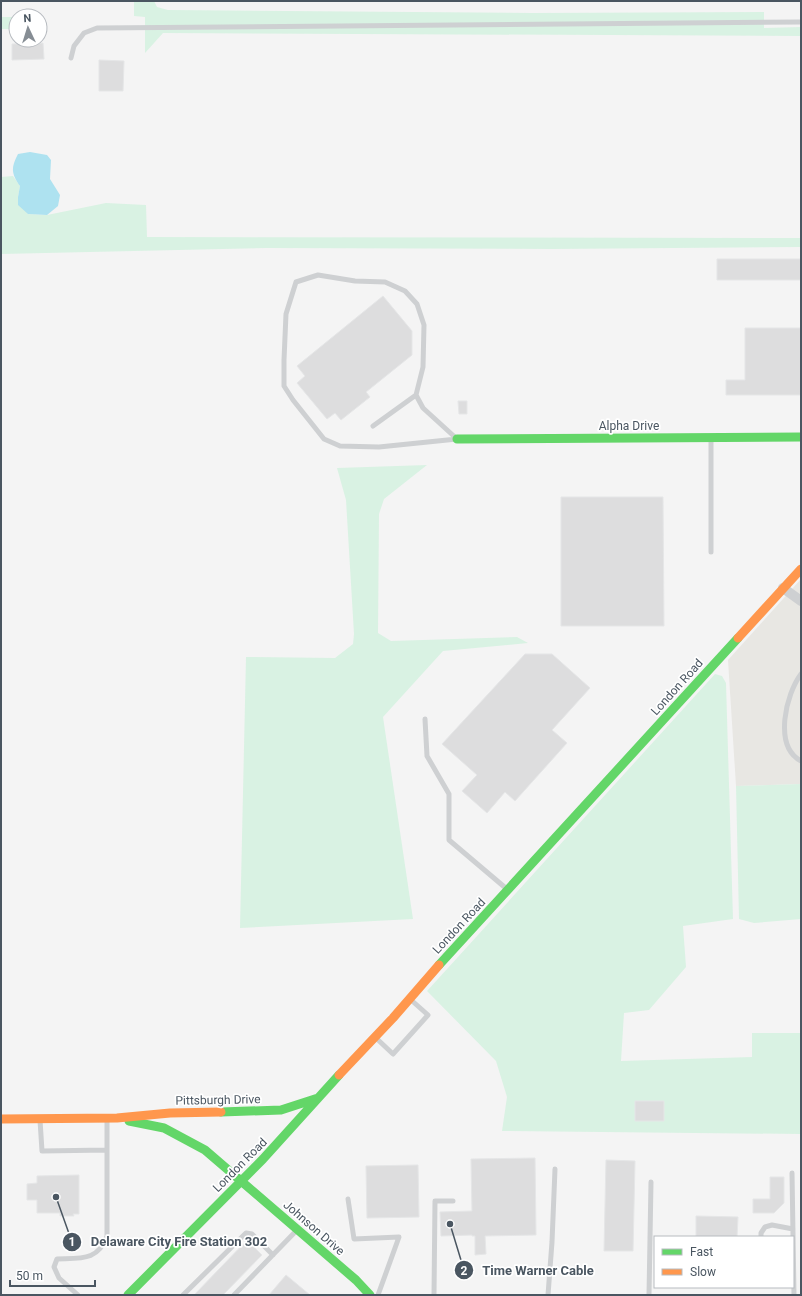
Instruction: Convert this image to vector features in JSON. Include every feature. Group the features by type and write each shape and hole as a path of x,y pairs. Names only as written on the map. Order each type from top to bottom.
{"street":[{"name":"Alpha Drive","path":"457,438 801,437"},
{"name":"London Road","path":"128,1295 290,1130 801,568"},
{"path":"783,588 801,601"},
{"name":"Pittsburgh Drive","path":"1,1119 112,1118 170,1113 252,1112 281,1110 319,1098"},
{"name":"Pittsburgh Drive","path":"112,1118 164,1128 181,1136 205,1150 241,1181"},
{"name":"Johnson Drive","path":"241,1181 356,1280 369,1295"}],"lane":[{"path":"71,58 74,46 84,33 97,28 801,22"},
{"path":"372,426 416,395 423,367 424,325 417,304 405,291 385,282 355,281 318,275 296,282 286,314 284,386 293,400 324,439 340,446 379,447 457,438"},
{"path":"416,395 423,408 457,438"},
{"path":"711,438 711,552"},
{"path":"801,674 795,682 785,709 785,734 790,751 801,761"},
{"path":"425,719 427,756 449,794 449,840 509,890"},
{"path":"375,1037 393,1054 428,1015 409,998"},
{"path":"78,1295 59,1278 54,1267 57,1259 83,1258 97,1253 104,1245 107,1236 107,1150 112,1118"},
{"path":"40,1119 42,1151 107,1150"},
{"path":"548,1295 555,1169"},
{"path":"792,1173 793,1236"},
{"path":"650,1295 651,1182"},
{"path":"348,1199 354,1239 398,1237 378,1295"},
{"path":"434,1295 435,1202 453,1201"},
{"path":"761,1236 764,1227 772,1225 793,1229"},
{"path":"234,1295 298,1229"},
{"path":"183,1295 246,1233 252,1234 273,1255"}],"shaded area":[{"path":"801,579 801,784 736,786 728,660"}],"green space":[{"path":"134,1 154,1 157,7 168,10 532,13 764,12 764,28 801,27 801,36 163,33 145,53 145,17 134,16"},
{"path":"1,17 8,17 8,29 1,29"},
{"path":"13,176 20,186 18,197 28,214 47,215 106,203 146,205 147,237 801,238 801,247 552,249 266,248 1,254 1,177"},
{"path":"427,465 384,499 379,514 378,633 391,641 517,637 528,643 443,651 383,717 413,919 240,928 246,657 335,658 353,644 354,634 346,500 337,468"},
{"path":"715,674 722,676 726,683 733,919 683,926 686,967 649,1010 624,1013 621,1061 752,1057 752,1033 801,1033 801,1134 502,1131 507,1097 496,1061 427,991"},
{"path":"801,784 801,919 754,923 739,919 736,786"}],"water":[{"path":"30,152 47,155 51,160 50,179 60,195 58,206 47,215 28,214 18,205 20,186 15,177 13,167 18,154"}],"building":[{"path":"12,48 43,48 44,59 12,60"},
{"path":"99,60 124,61 123,91 99,91"},
{"path":"717,259 801,259 801,280 717,280"},
{"path":"383,296 412,331 412,355 366,392 370,397 341,420 335,413 327,419 297,383 305,376 297,366"},
{"path":"745,328 801,328 801,395 726,395 726,380 745,380"},
{"path":"458,401 467,401 467,414 459,414"},
{"path":"561,497 663,497 664,626 561,626"},
{"path":"525,654 552,654 590,688 552,730 567,743 515,801 505,792 487,813 462,791 477,775 442,744"},
{"path":"635,1101 664,1101 664,1121 635,1121"},
{"path":"535,1158 536,1235 485,1236 486,1254 475,1255 475,1236 441,1236 440,1212 472,1211 471,1159"},
{"path":"606,1160 635,1161 633,1251 604,1251"},
{"path":"418,1165 419,1217 367,1218 366,1166"},
{"path":"79,1175 79,1214 73,1214 74,1216 60,1216 60,1213 37,1213 37,1200 27,1200 27,1184 37,1183 37,1176"},
{"path":"770,1177 784,1177 784,1203 774,1213 753,1213 753,1199 770,1199"},
{"path":"696,1216 738,1217 737,1236 696,1236"},
{"path":"247,1240 262,1255 223,1295 194,1295"},
{"path":"286,1275 310,1295 269,1295"}],"traffic: fast":[{"path":"457,439 801,437"},
{"path":"439,965 738,638"},
{"path":"128,1295 263,1159 339,1075"},
{"path":"221,1112 281,1110 318,1098"},
{"path":"129,1121 164,1128 205,1150 356,1280 370,1295"}],"traffic: slow":[{"path":"738,638 801,569"},
{"path":"339,1075 393,1018 439,965"},
{"path":"1,1119 117,1118 170,1113 221,1112"}],"place":[{"name":"Delaware City Fire Station 302","path":"56,1197"},
{"name":"Time Warner Cable","path":"450,1224"}]}
